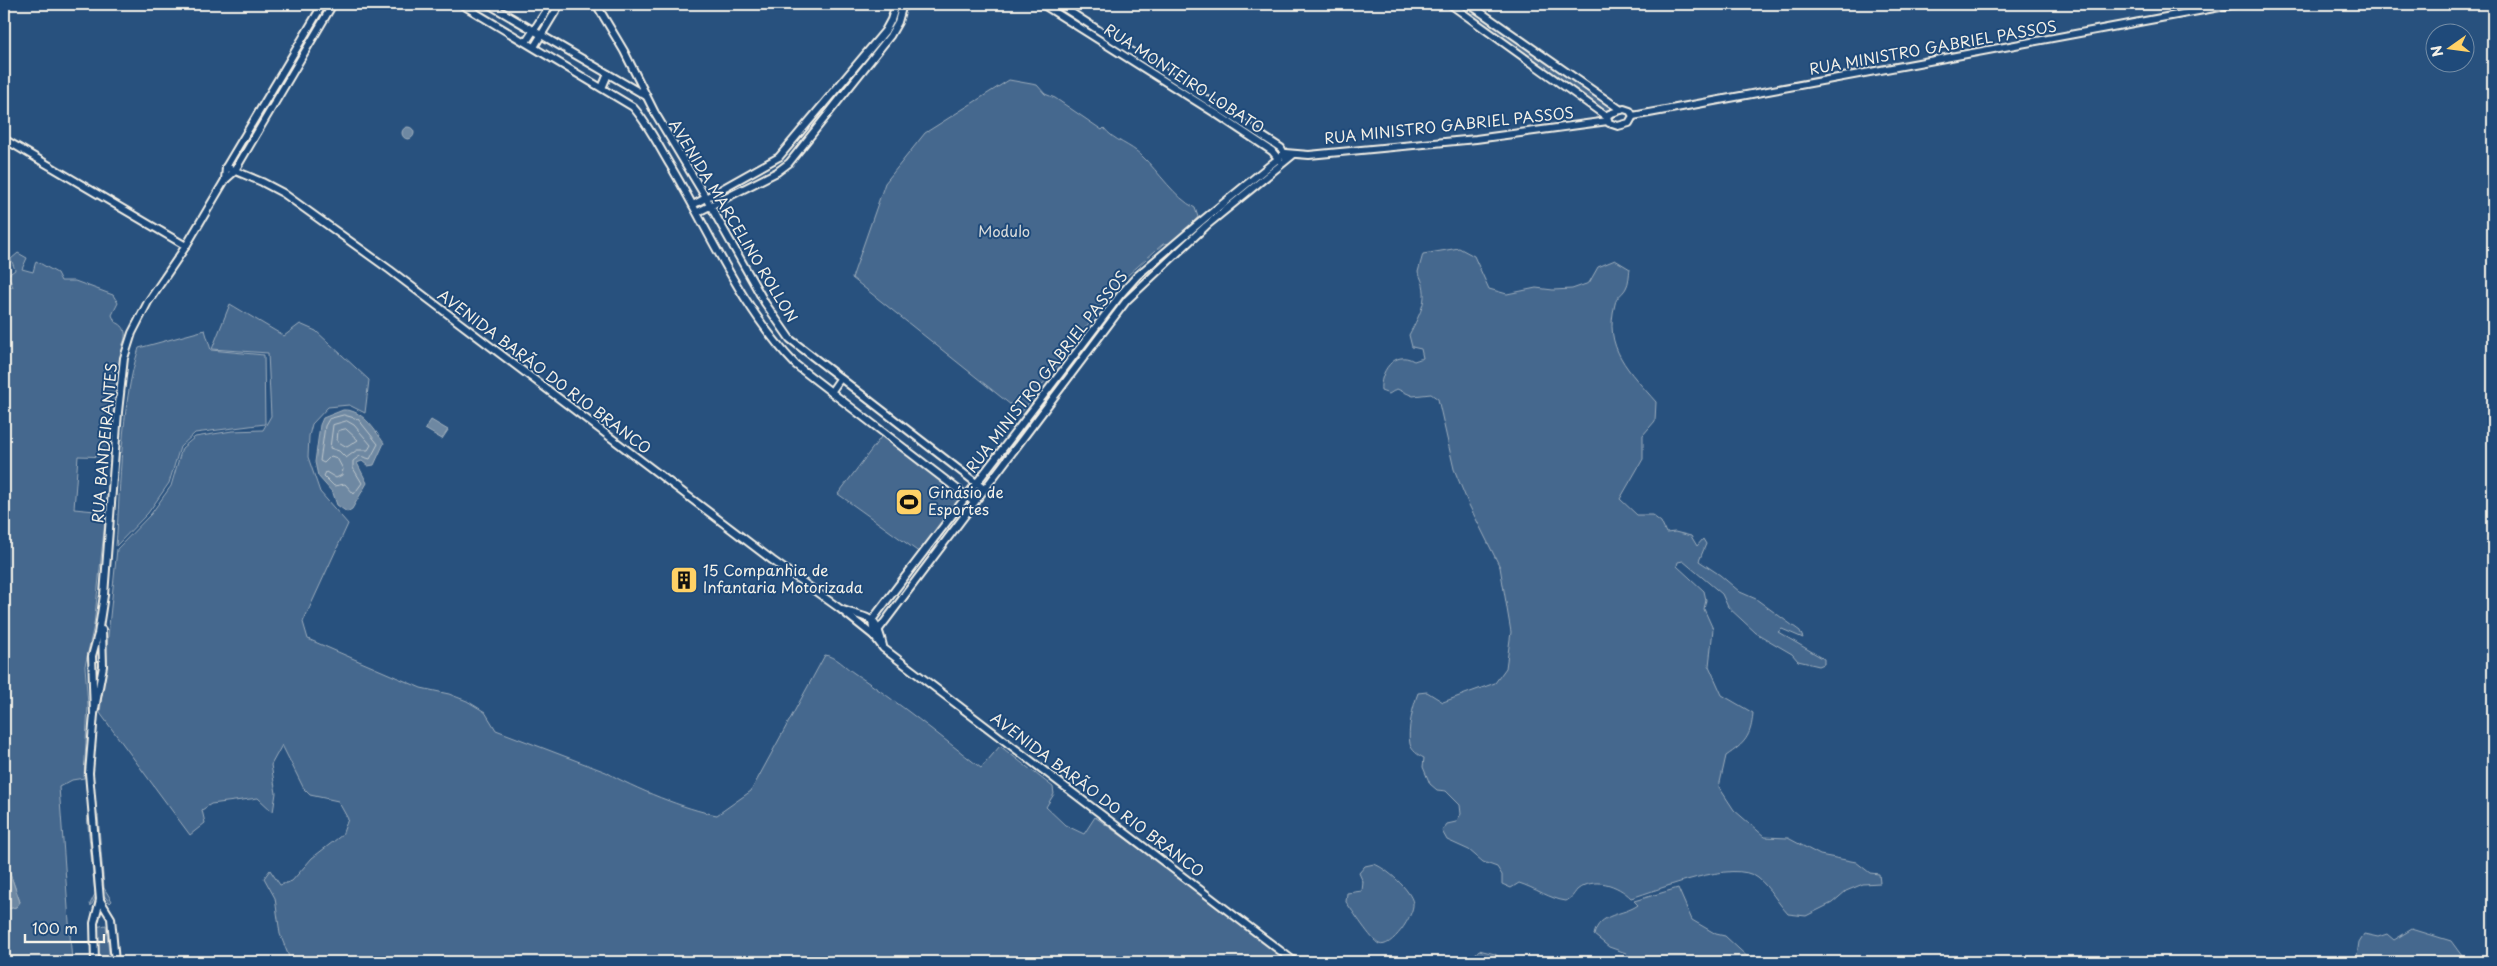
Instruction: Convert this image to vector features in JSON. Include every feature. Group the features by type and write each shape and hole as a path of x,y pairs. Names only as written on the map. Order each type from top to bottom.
{"street":[{"name":"RUA BANDEIRANTES","path":"225,180 226,167 323,4"},
{"name":"RUA BANDEIRANTES","path":"94,714 103,666 102,616 118,412 124,358 132,333 148,302 186,246 225,180 234,172 333,4"},
{"path":"461,4 602,88 608,74"},
{"path":"526,42 551,4"},
{"path":"534,47 560,4"},
{"name":"AVENIDA MARCELINO ROLLON","path":"596,4 764,303 786,334 801,349 984,489"},
{"path":"693,205 779,158 885,31 896,4"},
{"path":"698,212 776,172 789,163 890,36 898,22 904,4"},
{"name":"RUA MONTEIRO LOBATO","path":"1042,4 1282,155"},
{"name":"RUA MONTEIRO LOBATO","path":"1058,4 1274,143 1285,162"},
{"path":"1450,4 1607,119"},
{"name":"RUA MINISTRO GABRIEL PASSOS","path":"1607,119 1614,126 1618,126 1629,123 1634,116 2236,4"},
{"path":"487,19 490,5 647,97"},
{"path":"1467,16 1472,6 1621,110 1630,111 1634,116"},
{"path":"1119,52 1123,46"},
{"path":"294,54 301,58"},
{"name":"AVENIDA MARCELINO ROLLON","path":"602,88 633,107 644,122 698,212 762,326 796,365 974,502"},
{"name":"RUA MINISTRO GABRIEL PASSOS","path":"874,636 984,489 1047,397 1059,375 1121,294 1137,276 1282,155 1476,139 1607,119 1612,112 1621,110"},
{"path":"4,139 186,246"},
{"name":"RUA MINISTRO GABRIEL PASSOS","path":"872,620 976,482 1047,397 1065,380 1127,300 1206,226 1293,155"},
{"name":"AVENIDA BARÃO DO RIO BRANCO","path":"226,167 283,193 390,270 772,560 839,608 874,636 883,648 1295,962"},
{"path":"1059,375 1065,380"},
{"path":"831,392 840,379"},
{"name":"AVENIDA BARÃO DO RIO BRANCO","path":"839,608 872,620 879,627"},
{"name":"RUA BANDEIRANTES","path":"100,900 90,783 94,714 92,656 102,616"},
{"path":"872,620 874,636"},
{"path":"879,627 883,648"},
{"path":"95,962 94,923 100,900"},
{"path":"100,900 111,918 115,962"}],"green space":[{"path":"1475,12 1613,109 1607,112 1472,16"},
{"name":"Modulo","path":"1009,80 1037,85 1045,94 1055,98 1102,130 1104,128 1148,162 1181,198 1195,208 1198,217 1172,243 1163,244 1119,283 1021,413 852,278 885,183 925,133"},
{"path":"1459,248 1474,256 1489,289 1507,294 1536,288 1553,290 1572,289 1589,283 1598,267 1615,260 1630,269 1627,286 1616,302 1612,320 1613,334 1621,358 1656,402 1655,421 1643,435 1643,459 1620,499 1637,515 1652,515 1661,522 1666,533 1675,532 1691,536 1697,546 1703,539 1706,544 1699,561 1740,592 1756,599 1800,631 1803,638 1782,629 1778,632 1824,659 1824,664 1819,666 1798,661 1792,654 1756,633 1728,607 1722,594 1683,561 1678,562 1677,566 1704,591 1706,600 1704,609 1713,629 1709,666 1722,695 1753,713 1751,728 1746,739 1726,756 1719,787 1734,810 1765,837 1788,838 1820,855 1856,862 1870,873 1879,874 1880,883 1863,884 1846,891 1832,903 1806,916 1788,914 1758,878 1747,873 1732,872 1715,873 1631,898 1613,886 1598,883 1591,884 1577,890 1566,901 1519,883 1511,888 1502,884 1502,875 1497,867 1483,862 1469,850 1447,840 1442,831 1447,824 1456,822 1461,814 1460,805 1446,791 1437,790 1430,784 1423,767 1424,758 1410,744 1410,726 1416,698 1418,693 1427,692 1443,702 1495,683 1506,668 1511,632 1500,567 1468,503 1454,469 1438,399 1431,394 1413,396 1397,389 1389,394 1381,391 1381,384 1385,370 1394,360 1407,358 1414,361 1423,358 1421,349 1412,347 1409,335 1423,304 1424,289 1418,272 1423,254"},
{"path":"18,253 27,258 22,269 33,272 36,261 57,273 61,281 75,281 113,295 118,303 112,315 115,322 122,326 125,332 122,346 125,347 111,457 78,456 74,509 106,512 94,625 85,666 88,705 84,778 72,780 59,787 72,962 4,962 4,910 16,907 20,902 4,856 4,286 13,287 8,275 15,270 11,259"},
{"path":"230,304 284,336 300,324 316,331 369,380 365,413 349,405 328,407 312,424 309,436 308,457 320,492 348,524 303,622 308,639 421,688 449,694 467,701 485,712 496,730 606,772 660,798 717,815 751,791 825,655 829,656 902,707 981,768 1000,746 1053,787 1054,794 1046,807 1065,825 1084,834 1095,817 1208,898 1291,962 291,962 280,934 275,898 264,878 270,870 280,885 292,881 312,858 342,835 348,819 338,801 310,795 304,789 282,745 271,765 276,793 273,812 258,798 211,804 202,810 205,823 190,835 100,713 117,549 151,514 171,486 182,448 195,437 232,431 263,430 271,416 268,353 212,349"},
{"path":"205,330 211,350 264,355 265,424 195,433 180,447 169,483 148,513 116,546 125,420 128,395 139,348"},
{"path":"884,433 961,497 920,553 838,494"},
{"path":"98,815 104,888 112,901 110,903 102,893 95,816"},
{"path":"87,816 90,816 97,894 91,906 90,904 95,894"},
{"path":"1374,864 1397,880 1408,892 1413,903 1410,915 1401,930 1390,942 1384,944 1376,942 1346,902 1347,893 1362,891 1363,882 1359,873 1365,866"},
{"path":"1678,888 1692,920 1716,934 1725,936 1753,962 1630,962 1626,953 1609,947 1594,935 1601,922 1606,918 1638,905 1634,901"},
{"path":"106,925 110,962 98,962 95,927"},
{"path":"2412,929 2451,941 2462,956 2463,962 2356,962 2359,942 2364,934 2378,937 2387,934 2394,940"},
{"path":"1479,950 1495,954 1505,962 1468,962"}],"water":[{"path":"406,127 410,127 414,133 410,139 406,139 402,135 402,131"},
{"path":"343,410 362,416 384,443 374,465 368,466 362,461 357,463 367,483 352,509 347,512 337,505 333,493 318,476 315,462 320,425 323,418"},
{"path":"431,420 448,430 442,439 425,429"},
{"path":"4,856 20,902 16,907 4,910"}],"place":[{"name":"Ginásio de Esportes","path":"909,502"},
{"name":"15 Companhia de Infantaria Motorizada","path":"684,580"}]}
